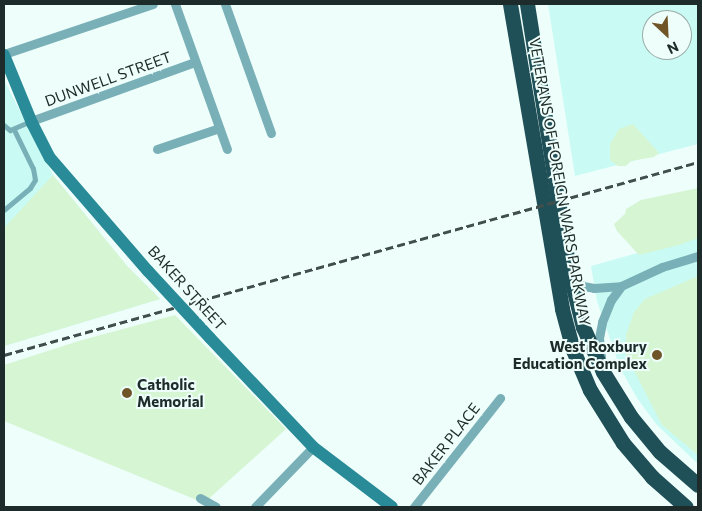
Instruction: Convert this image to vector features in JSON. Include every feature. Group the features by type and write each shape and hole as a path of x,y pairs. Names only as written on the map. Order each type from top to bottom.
{"highway":[{"name":"VETERANS OF FOREIGN WARS PARKWAY","path":"510,4 562,309 573,350 598,405 623,443 652,477 686,507"},
{"name":"VETERANS OF FOREIGN WARS PARKWAY","path":"527,4 571,278 583,327 603,372 622,404 650,441 698,485"}],"street":[{"path":"4,54 153,4"},
{"path":"175,4 227,149"},
{"path":"225,4 271,133"},
{"name":"BAKER STREET","path":"4,54 41,143 61,172 148,271 314,448 343,472 392,507"},
{"name":"DUNWELL STREET","path":"31,121 195,62"},
{"path":"157,149 219,128"},
{"path":"571,278 583,286 594,288 622,286 662,267 698,256"},
{"path":"603,372 599,338 602,322 611,300 622,286"},
{"name":"BAKER PLACE","path":"414,507 500,398"},
{"path":"255,507 314,448"},
{"path":"200,498 216,507"}],"lane":[{"path":"4,126 8,130 14,130 31,121"},
{"path":"4,210 30,188 35,180 33,169 14,130"}],"shaded area":[{"path":"548,4 698,4 698,144 575,176"},
{"path":"4,80 53,175 127,266 160,299 4,346"},
{"name":"West Roxbury Education Complex","path":"698,236 698,464 656,424 637,398 620,368 597,301 591,266"}],"green space":[{"path":"633,124 659,153 654,157 631,161 626,166 618,166 610,160 610,144 619,129"},
{"path":"53,175 127,266 160,299 4,346 4,228"},
{"path":"698,188 698,238 639,255 617,231 614,224 625,214 626,209 641,200"},
{"path":"698,276 698,455 662,425 626,355 626,335 634,312 645,299"},
{"name":"Catholic Memorial","path":"175,315 286,429 204,503 4,421 4,365 82,340"}],"railway":[{"path":"4,355 698,162"}],"place":[{"name":"West Roxbury Education Complex","path":"657,355"},
{"name":"Catholic Memorial","path":"127,393"}]}
